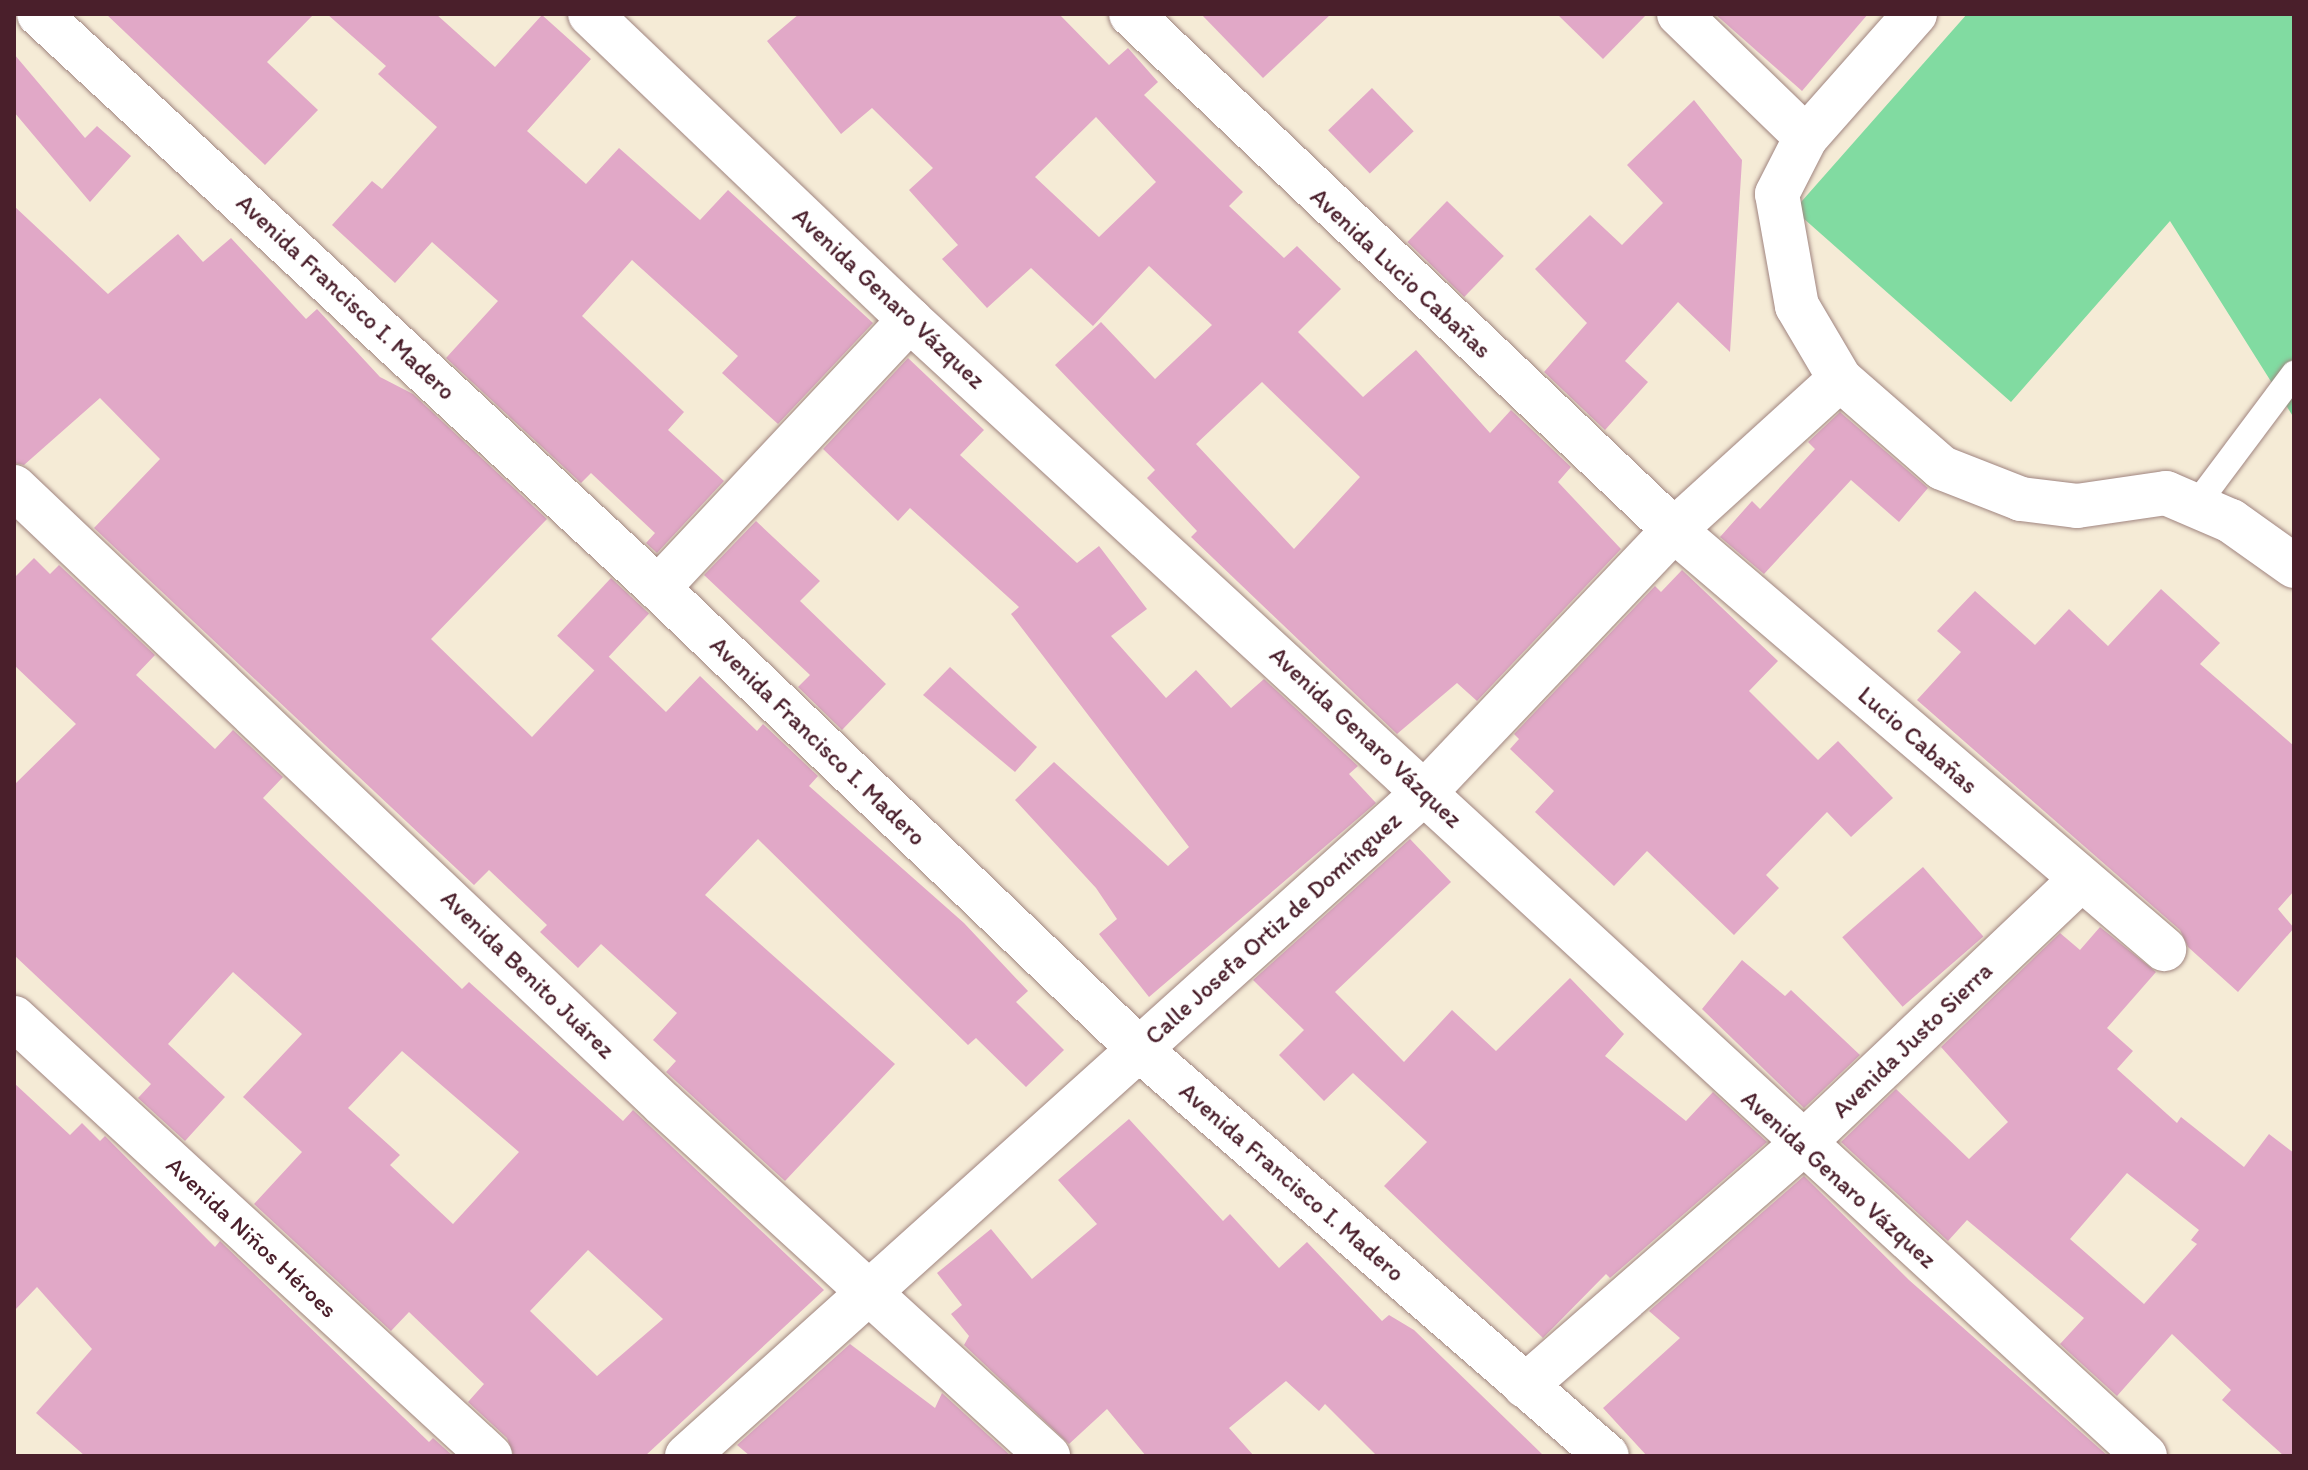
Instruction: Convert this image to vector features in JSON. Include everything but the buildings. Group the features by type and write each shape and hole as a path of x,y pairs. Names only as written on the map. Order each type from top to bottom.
{"street":[{"name":"Avenida Francisco I. Madero","path":"39,14 658,588 1139,1049 1607,1456"},
{"name":"Avenida Genaro Vázquez","path":"590,14 910,320 1426,791 1800,1146 2145,1456"},
{"name":"Avenida Lucio Cabañas","path":"1131,14 1674,530"},
{"path":"1679,14 1806,137"},
{"path":"1915,14 1806,137 1777,194 1783,246 1797,306 1840,379 1942,468 2021,499 2077,506 2166,493 2196,505 2294,566"},
{"path":"658,588 910,320"},
{"name":"Calle Josefa Ortiz de Domínguez","path":"687,1456 876,1292 1139,1049 1426,791 1674,530 1840,379"},
{"name":"Avenida Benito Juárez","path":"14,487 663,1104 876,1292 1048,1456"},
{"name":"Lucio Cabañas","path":"1674,530 2164,949"},
{"name":"Avenida Justo Sierra","path":"1525,1386 1800,1146 2080,880"},
{"name":"Avenida Niños Héroes","path":"14,1018 490,1456"}],"lane":[{"path":"2196,505 2294,374"}],"green space":[{"path":"1967,14 2294,14 2294,418 2170,221 2011,402 1794,210"}]}
